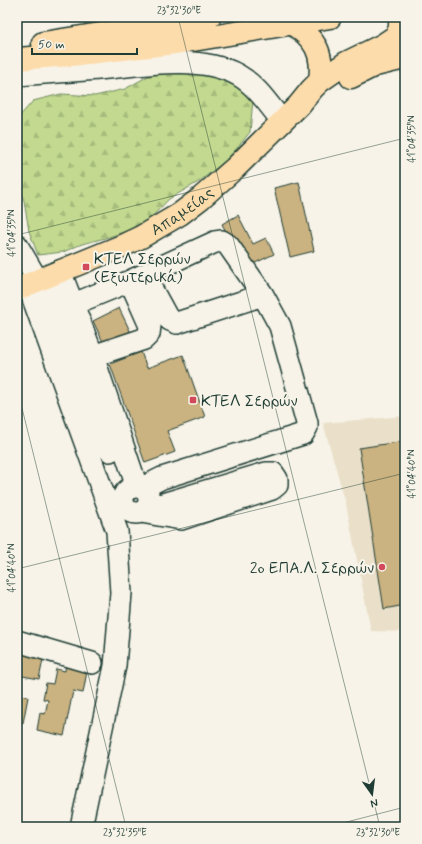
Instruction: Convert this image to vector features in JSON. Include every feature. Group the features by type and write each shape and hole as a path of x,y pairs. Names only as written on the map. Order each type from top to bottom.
{"main road":[{"path":"17,46 68,40 209,17"},
{"path":"17,59 130,49 175,43 330,17"},
{"path":"299,105 320,81 346,63 390,41 400,29 400,17"},
{"path":"291,23 309,37 317,48 321,62 320,81"},
{"path":"299,105 319,97 354,76 375,66 402,57"},
{"name":"Απαμείας","path":"38,280 122,246 141,237 180,214 217,184 299,105"}],"street":[{"path":"17,75 132,65 204,64 229,71 245,80 253,87 282,121"},
{"path":"66,307 137,278 215,242 222,241 228,245 263,295 281,331 307,423 306,431 300,436 162,478 135,489 122,500 125,508 132,513 144,511 266,473 273,473 277,478 277,485 272,489 181,518 144,511"},
{"path":"17,245 38,280 117,531 121,593 114,666 81,827"},
{"path":"137,278 167,317 173,322 177,323 263,295"},
{"path":"93,356 144,339 149,334 150,326 137,278"},
{"path":"38,280 66,307 93,356 135,489"},
{"path":"66,307 105,439 135,489"},
{"path":"17,641 92,663"}],"shaded area":[{"name":"2ο ΕΠΑ.Λ. Σερρών","path":"405,416 405,632 371,631 346,504 323,423"}],"green space":[{"path":"209,69 237,80 253,99 250,132 230,157 200,181 169,199 144,225 109,237 82,244 63,252 38,255 29,231 24,201 17,175 21,144 18,118 33,101 61,94 95,96 125,89 150,75"}],"building":[{"path":"299,182 314,251 290,257 274,188"},
{"path":"238,215 253,244 266,238 274,254 253,264 238,255 222,224"},
{"path":"119,308 132,335 104,344 93,321"},
{"path":"141,352 147,368 183,355 205,417 167,431 175,452 145,463 110,364"},
{"path":"405,441 405,605 384,609 359,448"},
{"path":"17,650 44,655 39,679 17,675"},
{"path":"66,662 88,666 83,693 73,691 64,736 37,730 40,713 45,714 48,700 43,699 46,683 53,684 56,669 65,671"},
{"path":"17,694 28,697 23,723 17,722"}],"place":[{"name":"ΚΤΕΛ Σερρών (Εξωτερικά)","path":"86,267"},
{"name":"ΚΤΕΛ Σερρών","path":"193,400"},
{"name":"2ο ΕΠΑ.Λ. Σερρών","path":"382,567"}]}
